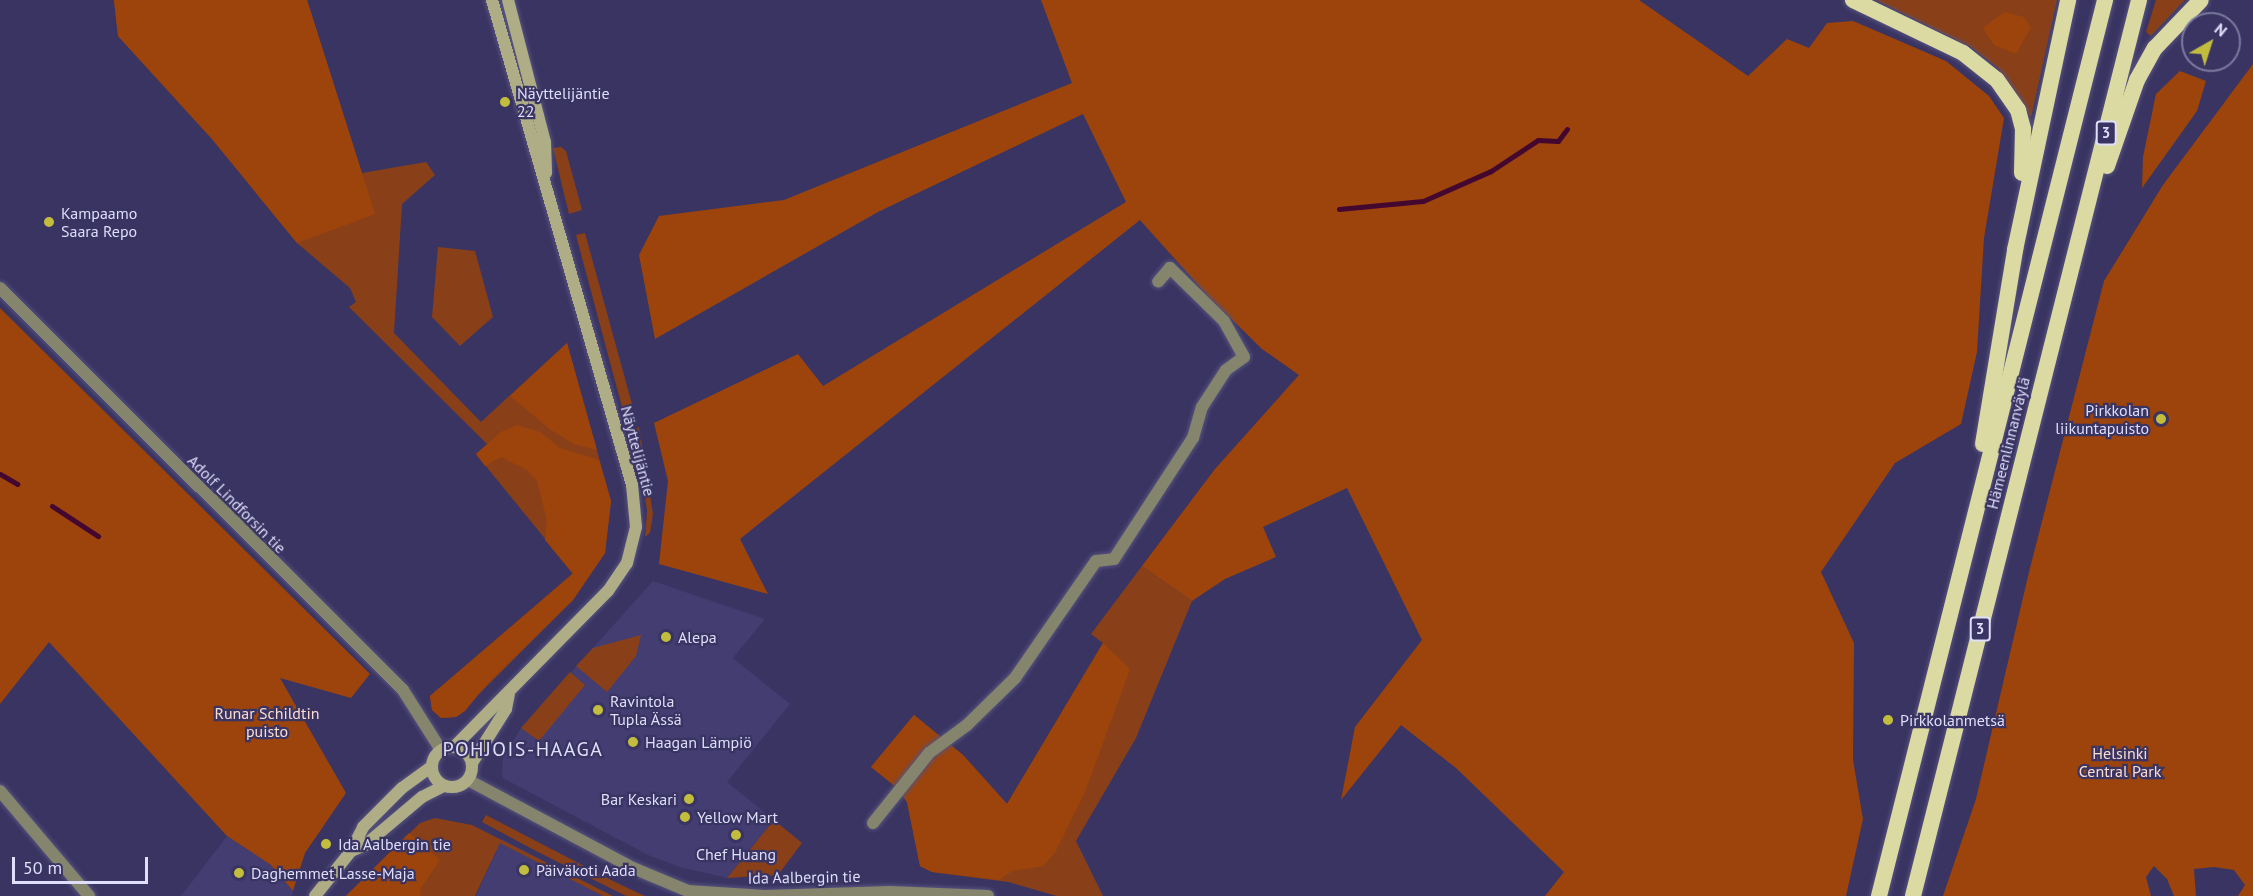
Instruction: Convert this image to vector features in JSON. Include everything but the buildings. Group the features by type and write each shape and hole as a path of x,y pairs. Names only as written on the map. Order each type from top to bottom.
{"highway":[{"path":"1853,0 1963,53 1997,80 2012,102 2024,129 2015,250"},
{"path":"1970,534 2015,250 2068,0"},
{"name":"Hämeenlinnanväylä","path":"1879,896 2104,0"},
{"name":"Hämeenlinnanväylä","path":"1912,896 2139,0"},
{"path":"2072,266 2137,80 2155,48 2201,0"}],"main road":[{"name":"Näyttelijäntie","path":"454,747 467,738 496,700 508,694 608,591 627,563 636,526 632,485 546,177 531,146 492,0"},
{"name":"Näyttelijäntie","path":"508,0 545,142 546,177"},
{"name":"Näyttelijäntie","path":"468,780 472,763 506,709 508,694"},
{"path":"315,896 351,850 363,827 387,801 432,766 441,750 454,747 466,753 472,763"},
{"path":"432,766 434,776 444,786"},
{"path":"351,850 364,845 422,797 444,786 455,787 468,780"}],"street":[{"path":"873,822 929,753 967,725 1015,678 1096,561 1114,559 1193,438 1202,407 1226,370 1244,357 1224,321 1170,268 1158,282"},
{"name":"Adolf Lindforsin tie","path":"0,288 403,690 441,750"},
{"name":"Ida Aalbergin tie","path":"468,780 623,863 688,891 765,896 912,892 988,896"},
{"path":"0,791 89,896"}],"shaded area":[{"path":"114,0 307,0 362,173 426,162 435,175 402,204 394,333 481,422 567,343 611,501 605,553 573,600 456,717 441,718 432,710 430,696 573,573 476,454 487,444 349,307 356,302 350,288 297,243 212,139 118,36"},
{"path":"1876,0 2057,0 2031,118 1999,69 1971,47"},
{"path":"2156,0 2185,0 2151,36 2146,32"},
{"path":"561,147 566,151 582,210 569,214 553,148"},
{"path":"585,233 632,404 622,407 576,235"},
{"path":"438,247 475,251 493,317 460,346 432,317"},
{"path":"639,427 653,514 650,533 645,537 647,511 643,483 629,432"},
{"path":"1142,566 1192,601 1136,738 1076,841 1103,896 1057,896 1008,882 932,872 920,866 907,802 896,787 871,767 914,715 963,755 1007,804 1103,643 1091,634"},
{"path":"653,581 765,619 733,658 790,704 727,782 774,820 727,878 680,867 648,855 503,778 503,758 521,728"},
{"path":"641,635 636,656 607,692 576,666 593,648"},
{"path":"570,672 585,685 539,741 521,728"},
{"path":"486,815 645,896 626,896 536,851 482,822"},
{"path":"435,818 472,825 613,896 603,896 500,843 475,896 346,896 420,823"},
{"path":"774,820 802,843 778,875 727,878"},
{"name":"Daghemmet Lasse-Maja","path":"227,836 271,865 293,891 292,896 181,896"},
{"name":"Päiväkoti Aada","path":"502,839 610,896 476,896"}],"green space":[{"path":"114,0 307,0 375,214 297,243 212,139 118,36"},
{"path":"1041,0 1639,0 1748,76 1787,39 1809,48 1827,23 1853,21 1946,61 1989,96 2004,118 1984,238 1977,352 1961,424 1895,463 1821,572 1854,643 1853,760 1863,819 1846,896 1545,896 1564,872 1456,768 1401,725 1341,800 1355,727 1422,640 1347,488 1263,527 1276,557 1225,579 1192,601 1142,566 1215,469 1299,375 1262,349 1208,296 1140,220 740,539 768,594 659,564 668,481 654,423 798,354 823,386 1126,202 1083,114 878,212 655,339 639,255 659,216 784,200 1072,83"},
{"path":"2004,12 2024,17 2031,27 2016,54 1994,45 1983,28"},
{"name":"Pirkkolan liikuntapuisto","path":"2253,64 2253,896 2238,896 2245,885 2234,870 2214,867 2194,869 2196,896 2174,896 2167,879 2154,866 2146,877 2151,896 1943,896 1976,799 2029,572 2104,281 2163,185"},
{"path":"2180,71 2206,81 2197,111 2142,188 2143,157 2156,94"},
{"name":"Runar Schildtin puisto","path":"0,308 370,674 351,698 280,678 346,793 305,853 293,891 271,865 227,836 49,642 0,704"},
{"path":"567,343 597,450 574,444 551,430 510,396"},
{"path":"517,425 540,432 560,448 599,460 611,501 605,553 573,600 487,684 465,711 456,717 441,718 432,710 430,696 573,574 545,540 547,520 537,481 527,470 501,457 485,466 476,454 501,432"},
{"path":"1103,643 1130,669 1085,792 1055,853 1043,866 1012,871 999,880 932,872 920,866 907,802 896,787 871,767 914,715 963,755 1007,804"},
{"path":"409,833 440,860 420,889 421,896 346,896"}],"waterway":[{"path":"1339,209 1423,201 1491,171 1538,140 1558,141 1567,129"},
{"path":"0,474 17,484"},
{"path":"52,506 98,536"}],"place":[{"name":"Näyttelijäntie 22","path":"505,102"},
{"name":"Kampaamo Saara Repo","path":"49,222"},
{"name":"Pirkkolan liikuntapuisto","path":"2161,419"},
{"name":"Alepa","path":"666,637"},
{"name":"Ravintola Tupla Ässä","path":"598,710"},
{"name":"Pirkkolanmetsä","path":"1888,720"},
{"name":"Haagan Lämpiö","path":"633,742"},
{"name":"Bar Keskari","path":"689,799"},
{"name":"Yellow Mart","path":"685,817"},
{"name":"Chef Huang","path":"736,835"},
{"name":"Ida Aalbergin tie","path":"326,844"},
{"name":"Päiväkoti Aada","path":"524,870"},
{"name":"Daghemmet Lasse-Maja","path":"239,873"}],"district":[{"name":"POHJOIS-HAAGA","path":"523,749"}],"park label":[{"name":"Helsinki Central Park","path":"2120,762"}]}
